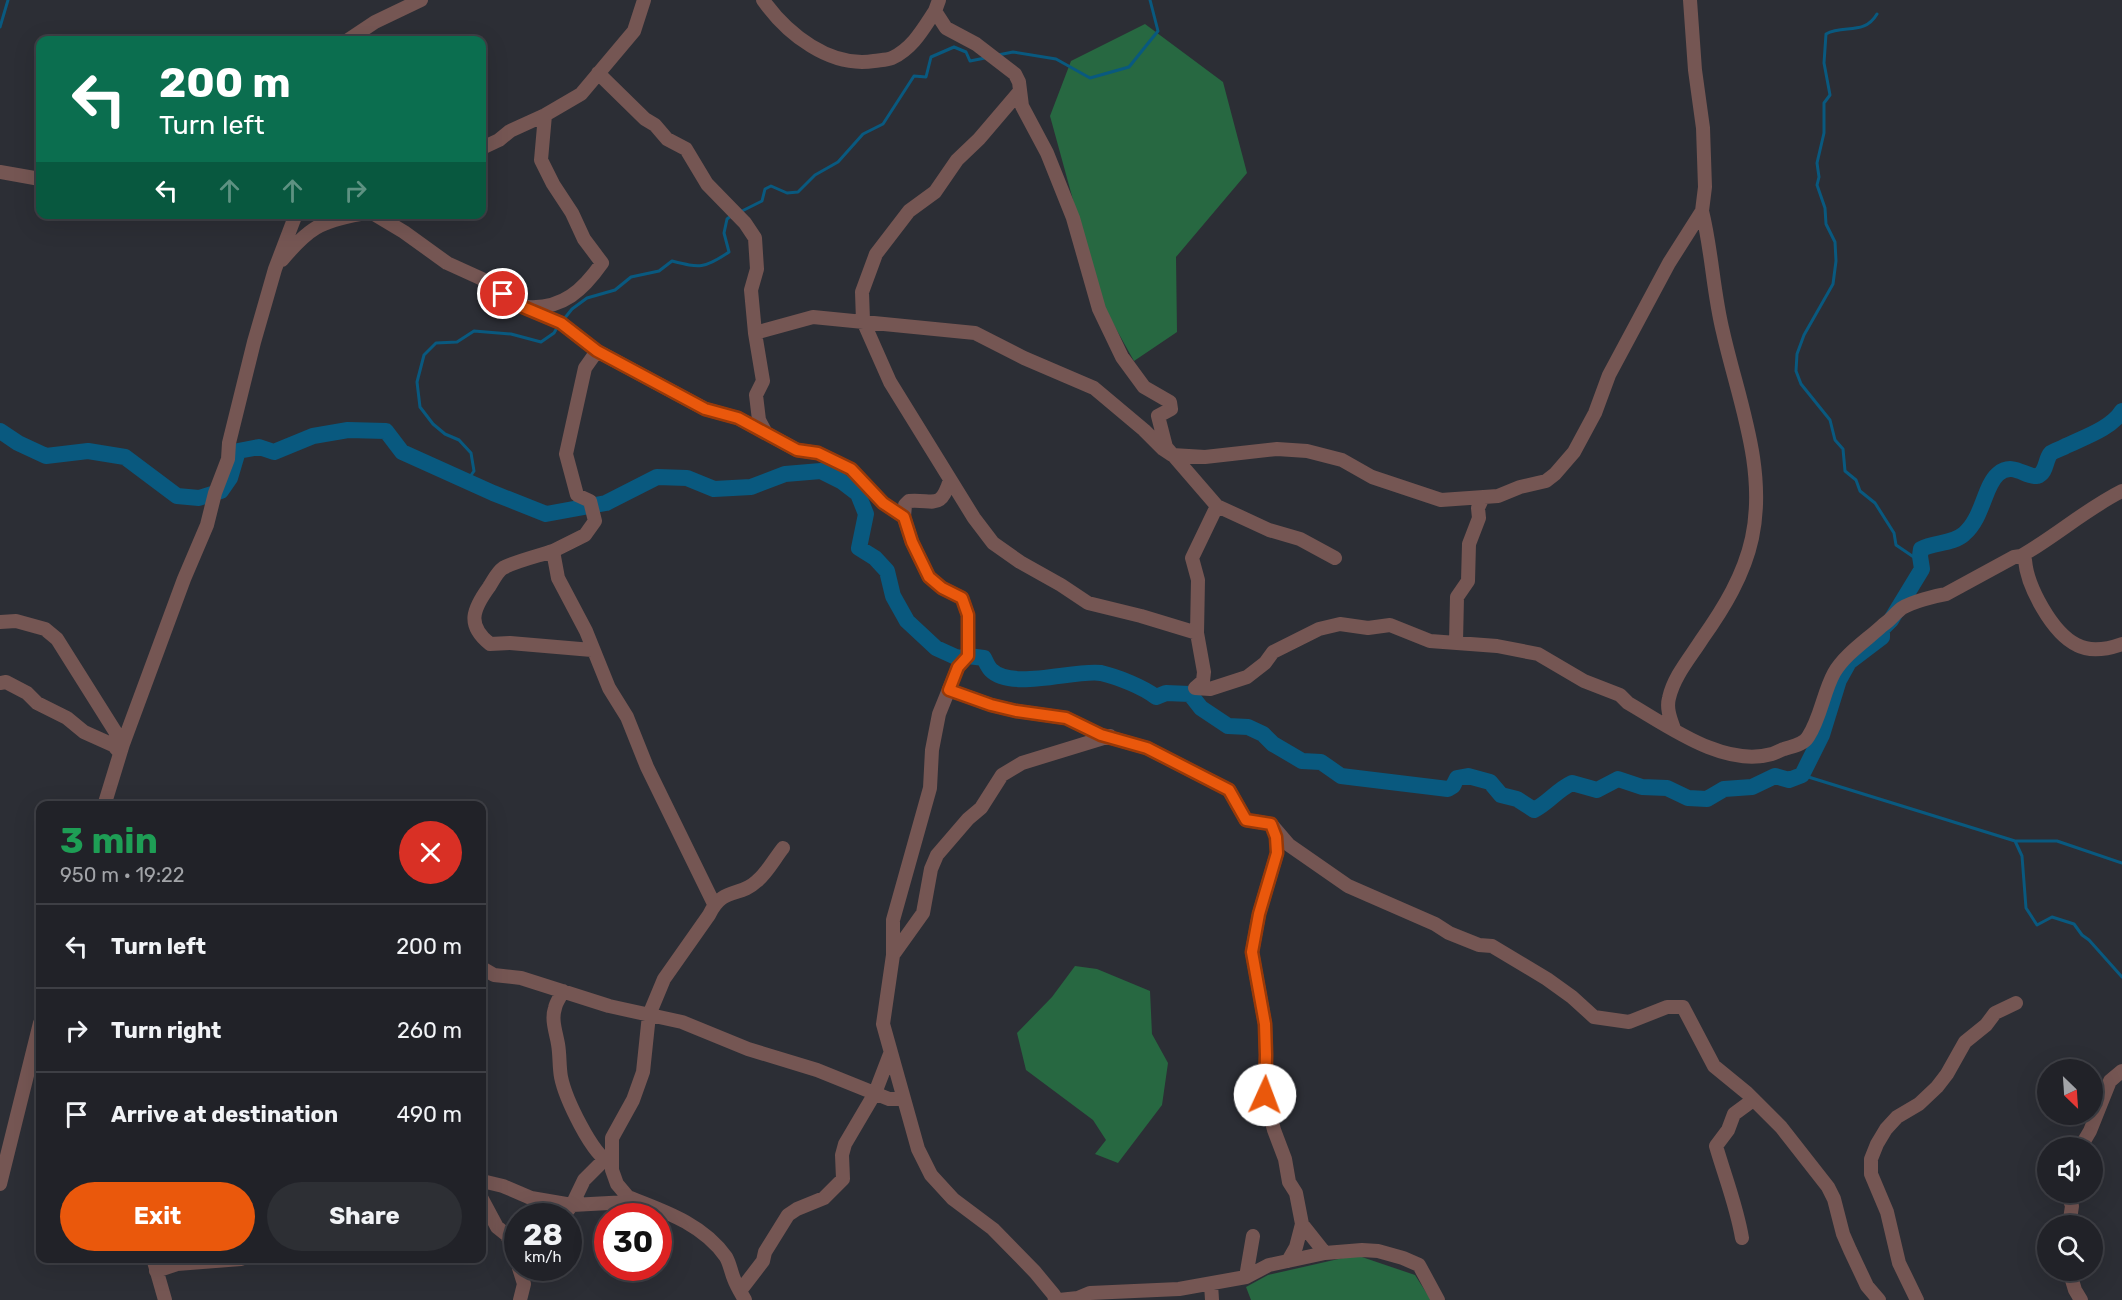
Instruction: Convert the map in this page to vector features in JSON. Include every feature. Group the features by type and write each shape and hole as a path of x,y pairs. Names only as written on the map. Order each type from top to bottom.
{"street":[{"path":"354,36 375,22 421,0"},
{"path":"486,146 581,94 634,31 644,0"},
{"path":"763,0 791,32 814,48 834,57 861,62 892,58 915,42 937,5"},
{"path":"1674,729 1669,714 1668,700 1678,675 1720,613 1735,586 1746,559 1755,513 1752,450 1723,331 1702,211 1705,187 1704,128 1695,70 1690,0"},
{"path":"937,5 946,28 976,44 1015,75 1022,106 1047,153 1073,218 1099,309 1117,347 1144,387 1170,402 1171,409 1158,416 1166,447 1217,506 1269,530 1300,539 1335,558"},
{"path":"598,73 645,119 655,125 666,139 686,149 706,184 746,223 755,238 757,268 751,290 763,381 756,395 759,420 766,433"},
{"path":"1020,91 979,139 957,160 935,192 909,210 876,254 862,292 863,321 890,382 974,518 993,543 1088,603 1197,633"},
{"path":"523,307 541,308 572,297 589,281 602,263 584,239 572,213 541,160 545,115"},
{"path":"0,172 36,178"},
{"path":"755,333 813,317 975,333 1024,358 1094,388 1144,430 1163,450 1172,454 1205,457 1277,449 1307,451 1342,460 1372,477 1441,500 1498,496 1520,487 1546,481 1574,453 1595,413 1600,395 1615,364 1669,263 1702,211"},
{"path":"106,801 122,749 184,579 207,525 215,493 223,476 251,354 275,269 294,219"},
{"path":"275,269 294,246 315,227 333,219"},
{"path":"382,219 447,263 490,283 523,307 561,323 597,351 705,409 738,418 797,450 818,453 851,469 883,503 904,517"},
{"path":"592,650 544,645 490,644 480,636 473,616 477,605 502,569 585,535 595,521 590,501 577,495 566,454 585,368 597,351"},
{"path":"950,480 945,496 929,503 909,501 905,505 904,517 912,542 929,577 942,588 962,598 968,615 968,656 958,667 939,714 932,750 930,788 893,920 893,955 883,1024 921,1159 937,1184 1000,1236 1035,1272 1057,1300 1078,1298 1090,1293 1179,1289 1211,1284 1246,1277 1269,1265 1325,1253 1362,1250 1378,1251 1419,1265 1438,1300"},
{"path":"1217,506 1192,558 1197,580 1197,633 1204,672 1203,681 1194,688 1210,689 1247,677 1265,663 1273,652 1319,629 1340,624 1368,628 1390,625 1430,641 1508,647 1538,654 1584,681 1620,695 1628,703 1712,750 1752,756 1772,754 1807,739 1821,711 1833,675 1842,662 1883,625 1891,621 1902,608 1946,594 2014,556 2021,556 2049,540 2102,501 2122,491"},
{"path":"1456,642 1457,597 1468,581 1468,544 1479,518 1478,508 1483,497"},
{"path":"553,550 558,578 586,631 609,688 627,717 647,767 714,904"},
{"path":"2021,556 2025,560 2035,596 2063,635 2075,645 2087,648 2110,649 2122,644"},
{"path":"0,622 16,621 45,629 57,639 122,749"},
{"path":"0,683 6,682 27,693 38,703 67,718 84,732 122,749"},
{"path":"949,690 999,707 1066,718 1101,735 1147,748 1220,785 1229,790 1246,820 1271,824 1289,845 1348,886 1434,924 1449,933 1479,945 1492,946 1572,997 1594,1017 1629,1022 1666,1007 1683,1008 1714,1066 1747,1093 1780,1127 1828,1187 1850,1250 1867,1286 1879,1300"},
{"path":"893,955 923,913 937,855 968,819 981,808 1002,775 1022,763 1110,736"},
{"path":"1271,824 1276,837 1277,853 1259,914 1252,952 1265,1024 1265,1095 1274,1130 1285,1159 1289,1182 1296,1193 1302,1224 1296,1247 1288,1261"},
{"path":"573,1203 584,1180 608,1162 612,1138 633,1100 643,1072 649,1015 664,979 709,915 714,904 726,894 757,882 783,848"},
{"path":"486,970 494,975 521,978 609,1006 682,1022 748,1049 795,1063 889,1099 903,1099"},
{"path":"564,991 554,1008 554,1025 561,1078 579,1124 591,1144 608,1162 617,1184 628,1197 669,1213 694,1226 710,1239 727,1259 734,1281 742,1295 788,1215 824,1198 843,1179 842,1155 845,1144 875,1093 890,1054"},
{"path":"1917,1300 1899,1263 1887,1212 1871,1174 1871,1159 1886,1129 1897,1117 1919,1104 1937,1087 1965,1042 1986,1025 1995,1013 2016,1003"},
{"path":"0,1184 36,1039"},
{"path":"2086,1137 2110,1080 2122,1071"},
{"path":"1742,1238 1737,1211 1716,1146 1728,1130 1734,1114 1753,1100"},
{"path":"486,1182 503,1186 531,1198 560,1203"},
{"path":"582,1204 628,1202"},
{"path":"486,1206 497,1227 504,1233"},
{"path":"1302,1224 1325,1253"},
{"path":"1246,1277 1253,1236"},
{"path":"165,1300 155,1265 190,1263"},
{"path":"520,1300 523,1281"},
{"path":"2072,1281 2081,1300"},
{"path":"1211,1284 1212,1300"}],"green space":[{"path":"1145,24 1223,82 1247,173 1176,257 1177,332 1134,361 1101,302 1050,116 1071,61"},
{"path":"1075,966 1097,969 1150,991 1152,1034 1168,1063 1162,1105 1118,1163 1095,1154 1106,1140 1093,1120 1026,1070 1017,1033 1052,997"},
{"path":"1356,1255 1415,1275 1431,1300 1251,1300 1246,1287 1268,1275"}],"waterway":[{"path":"0,27 8,0"},
{"path":"998,55 1013,52 1056,59 1090,78 1129,67 1158,31 1150,0"},
{"path":"1877,14 1866,25 1826,34 1824,63 1830,95 1824,103 1824,133 1817,163 1819,177 1817,185 1825,208 1826,224 1835,242 1836,261 1833,284 1804,335 1797,354 1796,371 1801,384 1830,420 1835,440 1843,449 1845,471 1856,480 1860,491 1875,503 1894,533 1896,545 1921,562"},
{"path":"740,212 762,201 765,189 771,186 787,193 798,192 815,175 838,162 863,134 883,124 914,76 926,77 931,57 954,47 966,52 970,61 985,58"},
{"path":"564,319 572,309 587,298 615,290 631,277 659,271 672,261 702,266 721,258 729,252 724,233 727,219 731,216"},
{"path":"467,481 474,471 471,453 459,440 445,434 433,424 420,407 417,382 424,355 436,343 457,342 474,331 511,334 541,342 554,333 558,326"},
{"path":"0,431 18,443 46,456 88,451 125,457 177,496 199,498 221,491 230,478 238,451 259,447 274,452 313,436 348,430 386,431 402,452 546,514 606,503 657,477 687,478 714,489 751,487 785,474 821,471 841,481 858,494 866,514 859,548 875,558 887,571 893,596 907,621 936,648 958,658 968,656 984,658 991,670 1013,679 1101,673 1130,683 1156,697 1166,693 1190,694 1201,708 1228,726 1248,727 1263,734 1273,744 1302,761 1321,762 1341,776 1448,789 1453,786 1457,778 1468,776 1490,782 1501,795 1517,799 1534,810 1572,783 1597,790 1618,779 1642,787 1667,788 1688,798 1707,799 1724,789 1752,787 1775,776 1789,780 1802,775 1822,735 1839,680 1849,662 1882,637 1882,629 1891,620 1922,569 1921,549 1954,540 1964,534 1975,520 1989,486 1998,474 2004,470 2014,469 2037,476 2044,469 2051,453 2104,428 2122,411"},
{"path":"1802,775 2015,841 2057,841 2122,863"},
{"path":"2015,841 2022,856 2026,908 2037,925 2052,917 2074,924 2122,977"}],"route":[{"path":"503,294 523,307 561,323 597,351 705,409 738,418 797,450 818,453 851,469 883,503 904,517 912,542 929,577 942,588 962,598 968,615 968,656 958,667 949,690 1016,711 1066,718 1101,735 1147,748 1229,790 1246,820 1271,824 1276,837 1277,853 1259,914 1252,952 1265,1024 1265,1095"}]}
